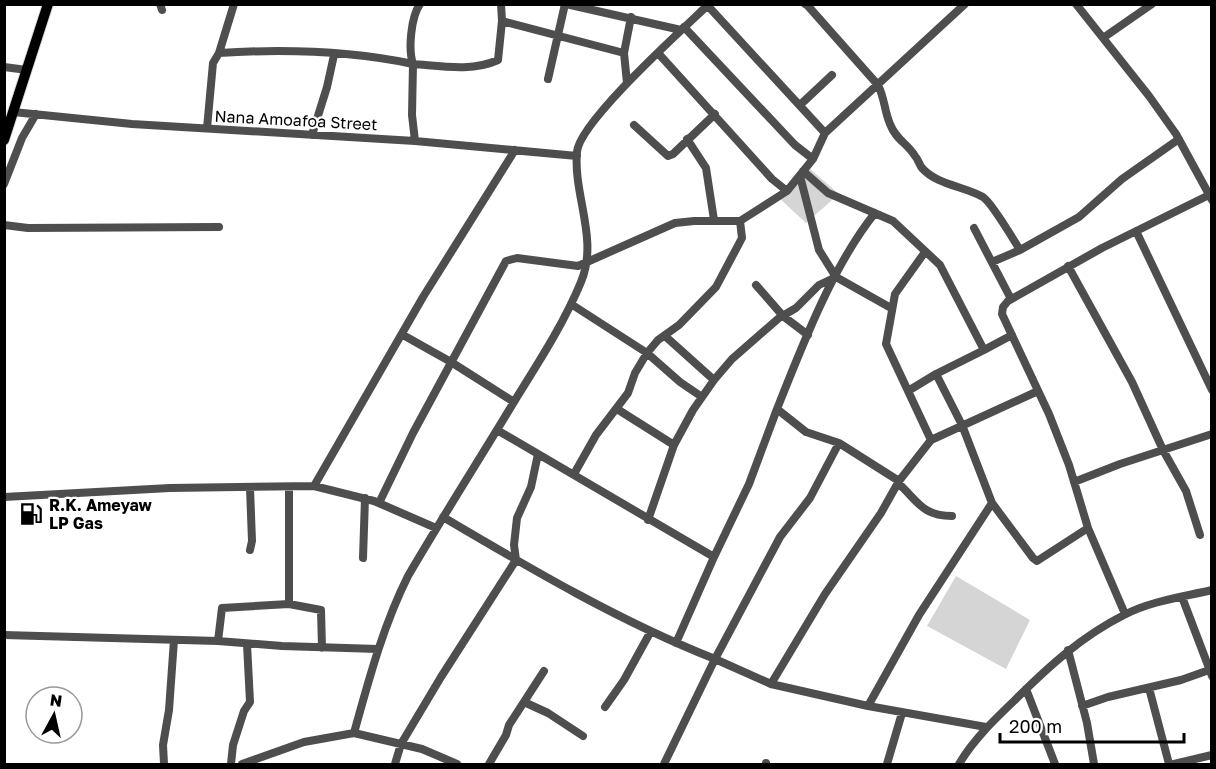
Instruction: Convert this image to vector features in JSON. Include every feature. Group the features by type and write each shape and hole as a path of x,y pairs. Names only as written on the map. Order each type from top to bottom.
{"highway":[{"path":"4,140 45,5"}],"street":[{"path":"207,129 213,63 219,53 234,4"},
{"path":"415,141 412,115 413,64 411,54 413,18 420,4"},
{"path":"219,53 269,50 382,58 413,64 478,67 498,60 502,21 501,4"},
{"path":"548,78 565,4 593,7 683,28 795,146 813,159"},
{"path":"1076,4 1149,96 1179,139 1210,198 1136,231 1068,266 1011,299 1003,307 1002,314 1049,414 1088,528 1125,614"},
{"path":"1103,38 1152,4"},
{"path":"354,733 378,650 401,589 545,352 581,282 587,262 588,247 577,149 604,109 627,83 709,5 825,133"},
{"path":"809,5 878,85 885,98 890,125 898,140 914,154 921,167 935,178 986,198 1020,250"},
{"path":"379,503 506,261 517,258 570,266 587,262 675,223 714,220 741,221 786,191 813,159 825,133 959,6"},
{"path":"627,83 624,53 631,17"},
{"path":"502,21 624,53"},
{"path":"658,53 772,179 786,191"},
{"path":"312,135 334,55"},
{"path":"4,67 27,70"},
{"path":"800,105 832,75"},
{"name":"Nana Amoafoa Street","path":"13,112 132,124 415,141 577,156"},
{"path":"4,184 22,138 36,114"},
{"path":"634,125 668,156 673,154 715,114"},
{"path":"687,139 706,168 714,220"},
{"path":"992,262 1020,250 1079,217 1122,179 1179,139"},
{"path":"314,486 423,297 515,150"},
{"path":"802,173 828,193 893,221 940,265 984,350"},
{"path":"802,173 819,250 836,277 891,308"},
{"path":"676,643 749,484 808,335 847,255 875,213"},
{"path":"574,474 587,448 628,393 635,373 647,353 686,319 716,287 742,238 741,221"},
{"path":"4,225 28,228 219,227"},
{"path":"974,228 1011,299"},
{"path":"1136,231 1212,390"},
{"path":"925,252 895,294 886,344 931,440"},
{"path":"1068,266 1132,382 1163,450 1186,491 1200,535"},
{"path":"648,520 682,427 714,380 732,359 805,300 819,285 836,277"},
{"path":"756,285 783,316 808,335"},
{"path":"571,304 647,353 680,382 702,397"},
{"path":"403,335 514,402"},
{"path":"908,391 1012,335"},
{"path":"665,336 714,380"},
{"path":"936,374 962,424 992,503 1033,558 1037,561 1088,528"},
{"path":"771,684 825,594 881,513 898,482 931,440 1038,391"},
{"path":"617,409 674,445"},
{"path":"777,409 807,432 839,442 898,482 928,513 952,516"},
{"path":"497,430 714,557"},
{"path":"1074,482 1212,434"},
{"path":"664,765 780,537 810,498 839,442"},
{"path":"395,765 401,744 441,676 516,560 514,545 517,518 531,487 538,454"},
{"path":"4,497 170,488 314,486 365,498 436,528"},
{"path":"250,488 252,541 250,550"},
{"path":"289,488 289,604"},
{"path":"363,558 365,498"},
{"path":"868,706 919,615 992,503"},
{"path":"443,517 516,560 651,631 771,684 902,713 986,727"},
{"path":"958,765 986,727 1068,650 1125,614 1151,604 1212,590"},
{"path":"1082,706 1108,697 1211,672 1182,597"},
{"path":"218,641 222,608 289,604 321,610 322,648"},
{"path":"605,707 624,680 651,631"},
{"path":"4,635 218,641 378,650"},
{"path":"164,765 174,640"},
{"path":"231,765 233,746 244,711 250,702 248,644"},
{"path":"1068,650 1094,765"},
{"path":"489,765 509,725 544,671"},
{"path":"1149,688 1169,765"},
{"path":"1026,689 1055,765"},
{"path":"524,702 548,713 583,736"},
{"path":"886,765 902,713"},
{"path":"242,765 304,742 354,733 440,756 457,765"},
{"path":"1174,765 1212,755"}],"shaded area":[{"path":"809,168 839,194 806,223 778,197"},
{"path":"956,576 1030,620 1006,669 927,626"}],"place":[{"name":"R.K. Ameyaw LP Gas","path":"31,514"}]}
